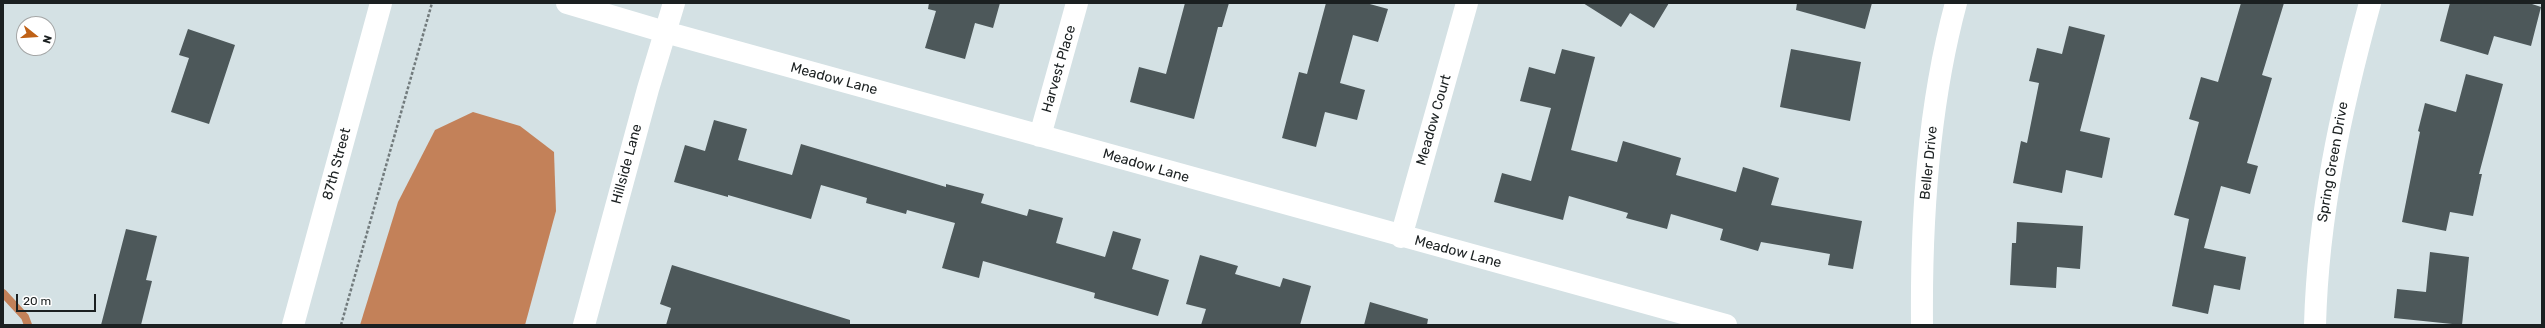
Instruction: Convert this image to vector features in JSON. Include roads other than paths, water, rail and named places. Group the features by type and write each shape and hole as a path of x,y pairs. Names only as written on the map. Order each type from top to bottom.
{"street":[{"name":"87th Street","path":"293,325 381,3"},
{"name":"Meadow Lane","path":"567,3 665,32 1401,237 1726,325"},
{"name":"Hillside Lane","path":"584,325 674,3"},
{"name":"Harvest Place","path":"1040,136 1077,3"},
{"name":"Meadow Court","path":"1401,237 1467,3"},
{"name":"Beller Drive","path":"1922,325 1922,258 1926,185 1933,120 1956,3"},
{"name":"Spring Green Drive","path":"2315,325 2317,276 2329,176 2345,96 2370,3"}],"waterway":[{"path":"3,293 25,317 28,325"}]}
